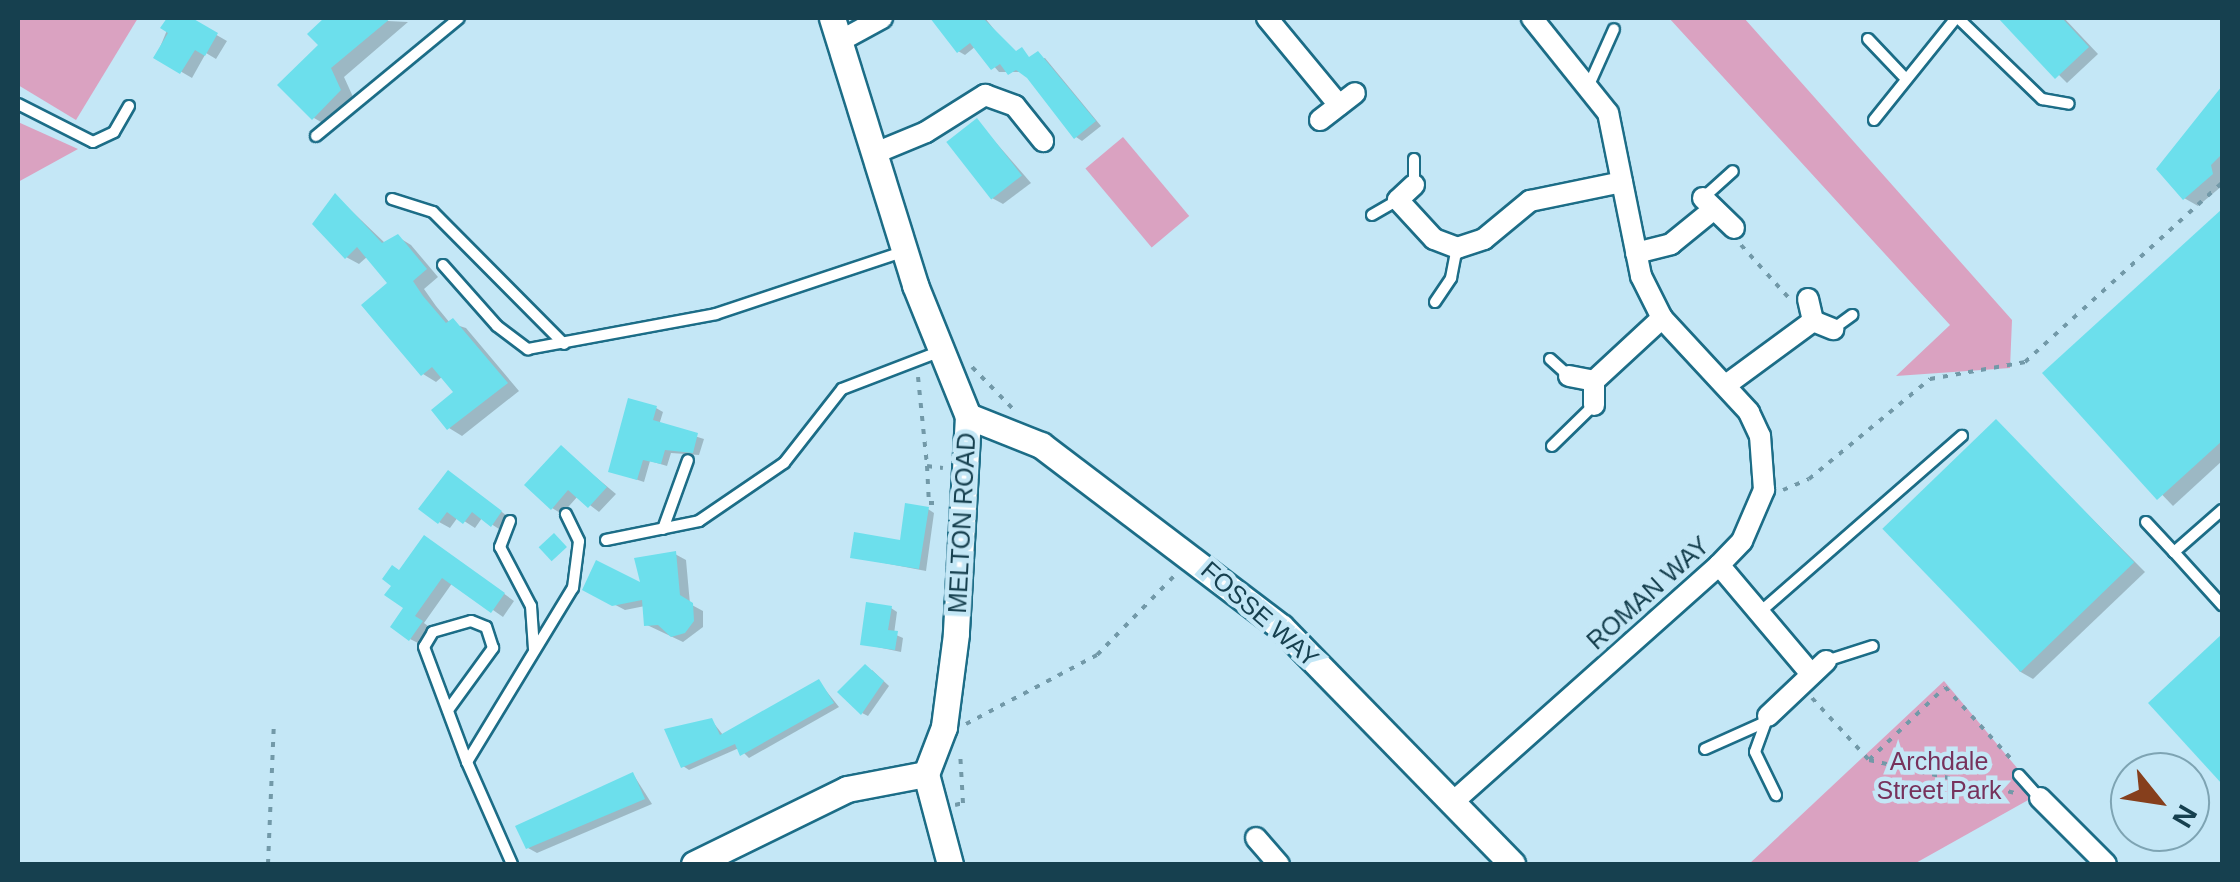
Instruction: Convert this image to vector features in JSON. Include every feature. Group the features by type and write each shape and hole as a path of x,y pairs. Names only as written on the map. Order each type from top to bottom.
{"street":[{"path":"836,29 882,18"},
{"path":"1267,18 1347,99 1320,120"},
{"name":"ROMAN WAY","path":"1452,802 1719,565 1742,541 1764,490 1760,436 1726,385 1662,318 1636,253 1608,112 1532,18"},
{"name":"MELTON ROAD","path":"836,29 905,251 968,416 956,634 944,728 926,774"},
{"path":"872,154 926,132 984,95 1015,106 1043,142"},
{"path":"1406,193 1434,239 1456,248 1484,239 1530,201 1622,182"},
{"path":"1636,253 1672,244 1708,204 1734,228"},
{"path":"1808,299 1813,321"},
{"path":"1594,405 1594,381 1662,318"},
{"path":"1813,321 1834,329"},
{"path":"1726,385 1813,321"},
{"path":"1569,376 1594,381"},
{"name":"FOSSE WAY","path":"968,416 1041,446 1193,556 1281,627 1512,864"},
{"path":"1719,565 1812,673 1764,720"},
{"path":"694,864 846,789 926,774 950,864"},
{"path":"2040,798 2099,862"},
{"path":"1256,838 1279,864"}],"lane":[{"path":"316,136 459,18"},
{"path":"1874,120 1957,18 2042,99 2068,104"},
{"path":"1589,84 1614,29"},
{"path":"1868,39 1906,80"},
{"path":"18,104 93,142 114,132 129,106"},
{"path":"1372,215 1406,193 1414,158"},
{"path":"1708,204 1733,171"},
{"path":"392,199 432,212 564,344"},
{"path":"1435,302 1451,278 1456,248"},
{"path":"443,265 518,346 564,344 716,314 905,251"},
{"path":"1834,329 1852,315"},
{"path":"606,540 699,521 760,484 842,390 942,350"},
{"path":"1550,359 1569,376"},
{"path":"1552,446 1594,405"},
{"path":"1760,612 1962,436"},
{"path":"663,529 688,460"},
{"path":"2174,552 2222,510"},
{"path":"468,762 573,588 578,541 566,514"},
{"path":"510,521 500,546 531,606 535,652"},
{"path":"2146,522 2222,605"},
{"path":"448,710 493,648 486,627 472,621 432,632 424,647 448,710 468,762 512,864"},
{"path":"1812,673 1873,646"},
{"path":"1705,749 1764,720"},
{"path":"1764,720 1755,752 1776,796"},
{"path":"2019,775 2040,798"}],"path":[{"path":"1764,490 1799,487 1937,376 2025,362 2222,183"},
{"path":"1734,228 1788,297 1808,299"},
{"path":"927,466 930,503 961,503"},
{"path":"959,728 1097,654 1193,556"},
{"path":"1812,673 1869,760 2040,798"},
{"path":"1869,760 1945,687 2019,775"},
{"path":"268,864 274,721"}],"green space":[{"path":"18,18 138,18 76,120 18,85"},
{"path":"1669,18 1744,18 2012,320 2010,368 1896,376 1950,325"},
{"path":"18,122 78,149 18,182"},
{"path":"1123,137 1189,216 1152,247 1085,168"},
{"name":"Archdale Street Park","path":"1944,681 2039,794 1914,864 1749,864"}],"building":[{"path":"167,18 192,18 218,33 205,56 195,50 180,74 153,58 168,33 160,28"},
{"path":"324,18 391,18 331,68 341,90 312,120 277,85 318,45 307,34"},
{"path":"930,18 983,18 1016,51 1022,47 1029,57 1038,51 1096,121 1074,139 1027,78 1016,70 1008,75 1000,64 991,70 970,43 957,53"},
{"path":"1998,18 2062,18 2089,47 2055,79"},
{"path":"2222,86 2222,154 2211,165 2213,174 2183,200 2156,169"},
{"path":"977,118 1022,176 991,200 946,142"},
{"path":"335,193 382,243 398,234 427,269 413,281 423,296 446,323 453,318 508,383 447,430 431,410 453,392 432,367 421,376 361,305 387,283 357,247 345,259 312,224"},
{"path":"2222,209 2222,441 2157,500 2042,373"},
{"path":"628,398 657,406 653,420 698,433 693,453 665,450 661,464 643,460 637,480 608,472"},
{"path":"1996,419 2134,562 2021,672 1882,529"},
{"path":"561,445 607,487 588,508 568,490 551,510 524,485"},
{"path":"448,470 502,511 491,527 472,512 463,524 447,512 438,524 418,509"},
{"path":"905,503 929,507 919,569 850,558 854,532 900,540"},
{"path":"554,533 567,547 552,561 539,547"},
{"path":"424,535 505,593 491,613 442,578 415,616 423,621 409,641 390,627 403,608 384,595 391,586 382,579 392,565 399,570"},
{"path":"676,551 680,595 693,603 694,621 685,633 671,637 658,625 644,626 642,600 612,606 582,590 596,560 640,582 634,558"},
{"path":"866,602 892,606 888,630 898,631 895,650 860,645"},
{"path":"2222,634 2222,784 2210,771 2210,752 2193,752 2148,703"},
{"path":"865,664 884,681 861,715 837,692"},
{"path":"819,679 834,703 740,756 735,744 681,768 664,729 712,718 720,735"},
{"path":"633,772 645,799 526,849 515,826"}]}
